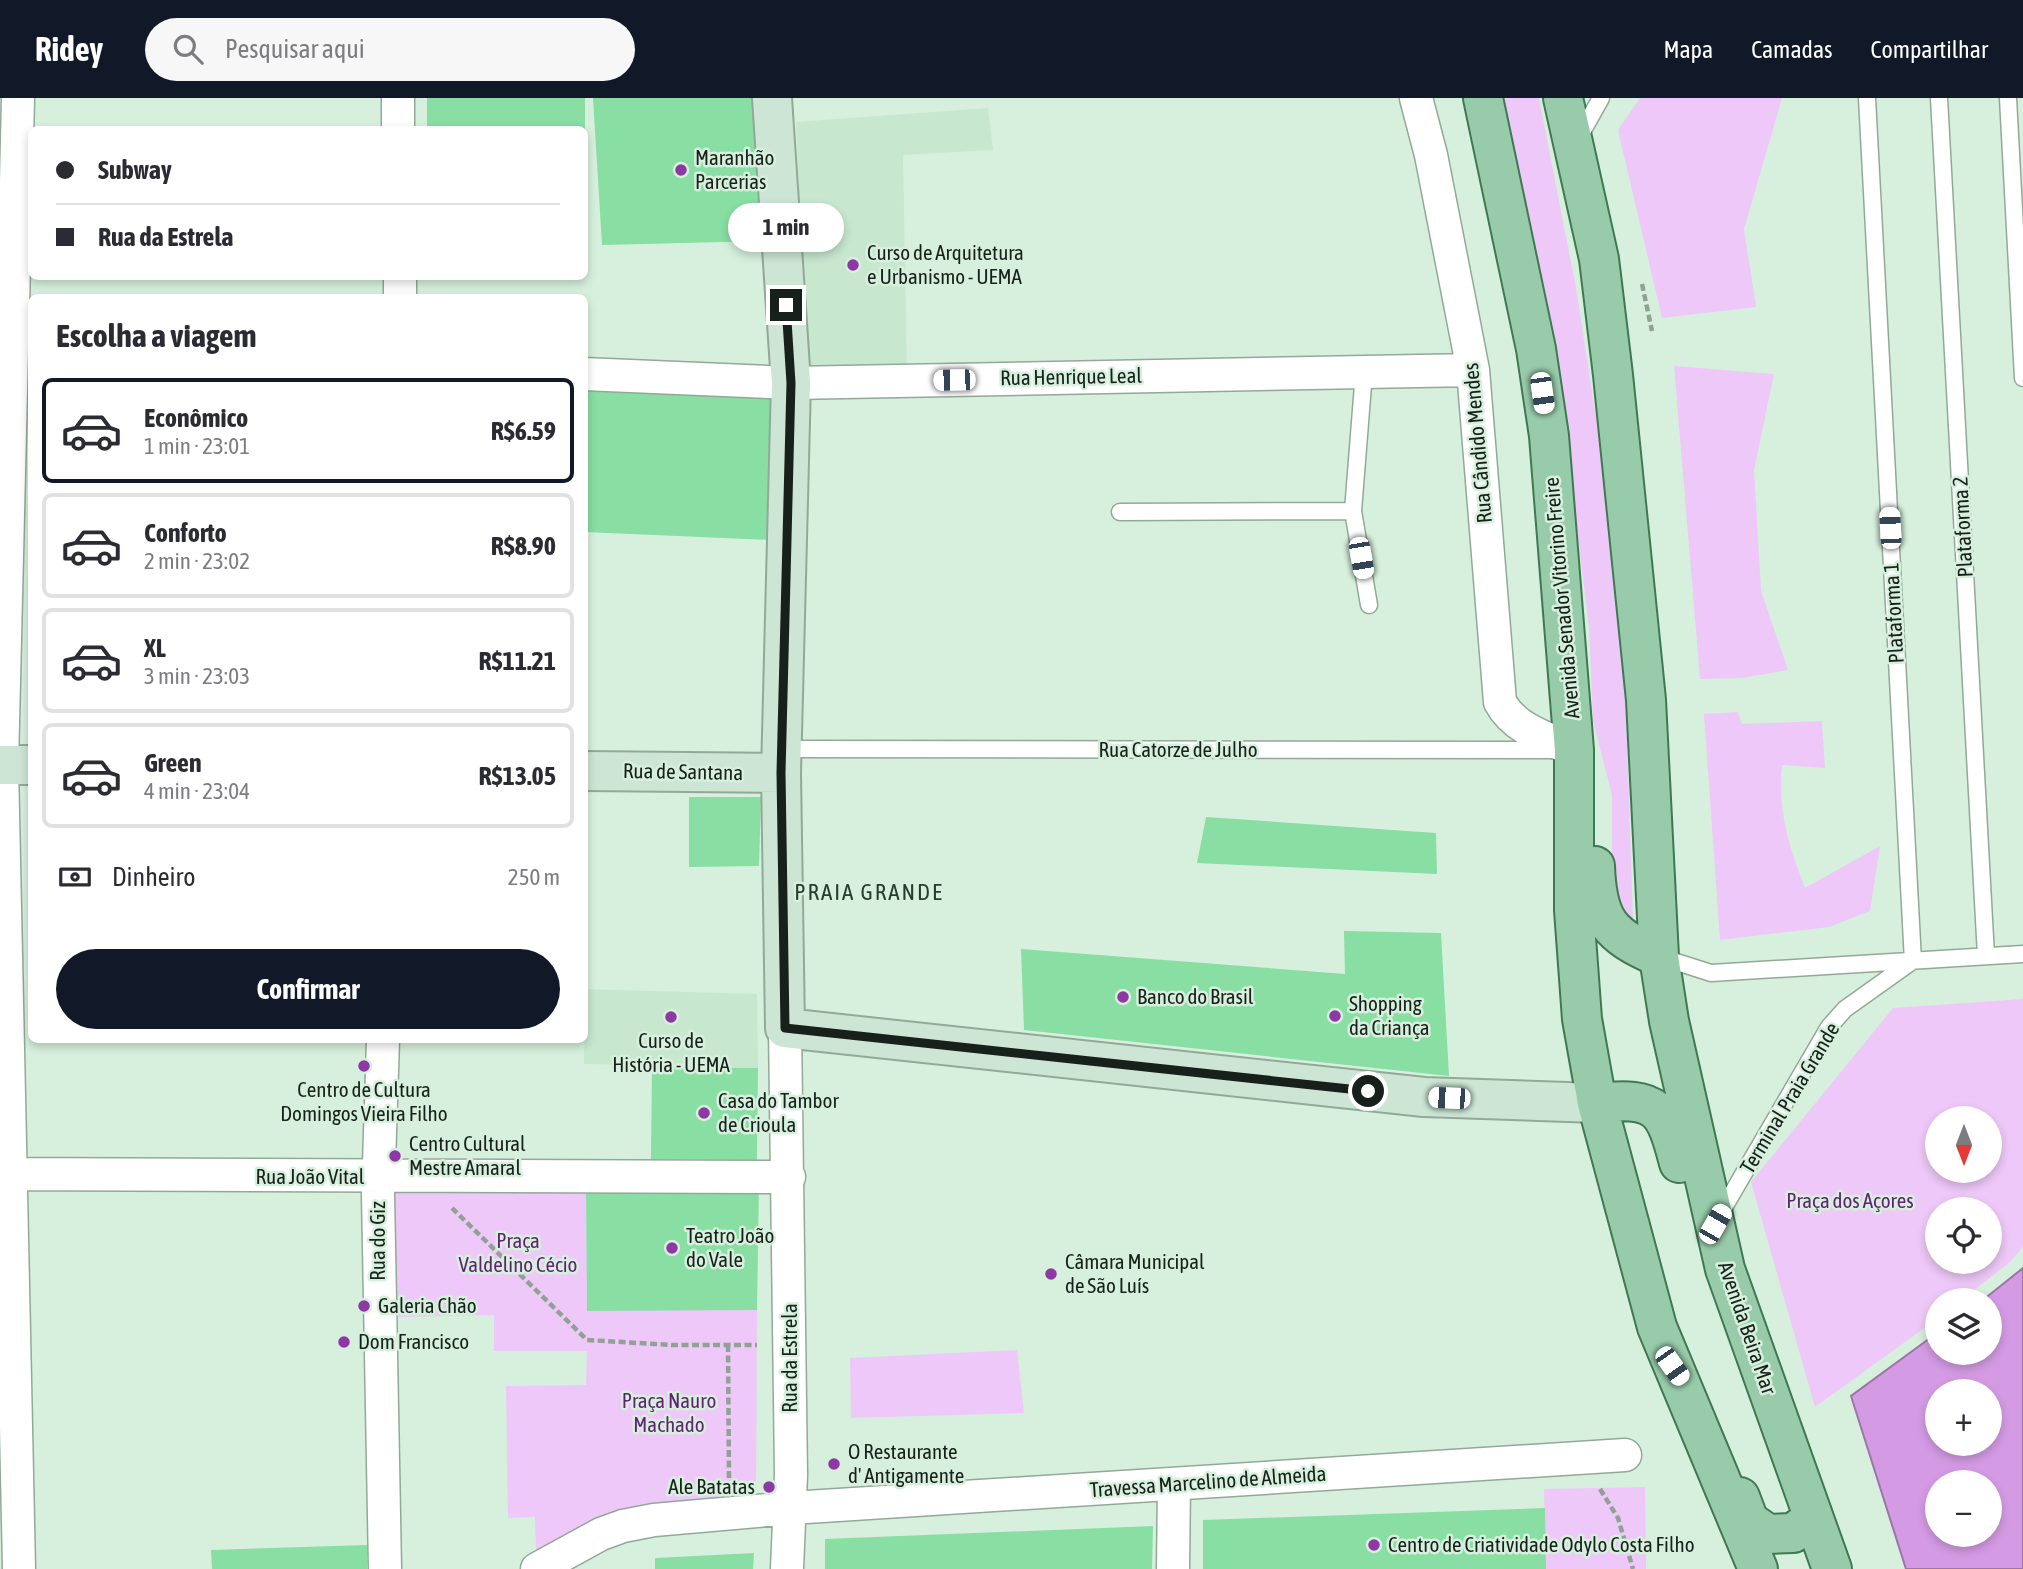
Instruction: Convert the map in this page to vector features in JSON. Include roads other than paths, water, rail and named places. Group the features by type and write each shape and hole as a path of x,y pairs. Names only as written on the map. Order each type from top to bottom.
{"main road":[{"name":"Avenida Senador Vitorino Freire","path":"1483,98 1536,349 1545,411 1573,735 1574,909 1583,1019 1597,1103"},
{"path":"1563,98 1599,259 1645,687 1659,957 1634,946 1612,930 1601,915 1596,897 1594,797 1573,735"},
{"name":"Avenida Beira Mar","path":"1659,957 1669,1021 1725,1269 1832,1569"},
{"path":"1725,1269 1702,1240 1696,1225 1669,1122 1645,1104 1625,1101 1597,1103 1657,1327 1758,1569"},
{"path":"1672,1366 1705,1414 1749,1521 1768,1534 1780,1535 1793,1533 1812,1519"}],"street":[{"path":"19,98 4,1174 19,1569"},
{"path":"398,98 398,126"},
{"name":"Rua da Estrela","path":"772,98 791,383 781,761 789,1177 791,1508 788,1569"},
{"name":"Rua Cândido Mendes","path":"1416,98 1431,155 1473,370 1500,702 1506,713 1520,726 1573,735"},
{"name":"Rua Henrique Leal","path":"588,374 791,383 1473,370"},
{"name":"Rua de Santana","path":"588,771 781,761"},
{"path":"785,1028 1424,1097 1597,1103"},
{"name":"Rua do Giz","path":"383,1043 378,1178 385,1569"},
{"name":"Rua João Vital","path":"4,1174 378,1178 789,1177"},
{"name":"Travessa Marcelino de Almeida","path":"537,1569 601,1534 653,1520 791,1508 1625,1455"},
{"path":"1173,1569 1174,1484"}],"lane":[{"path":"1575,144 1601,98"},
{"name":"Plataforma 1","path":"1867,98 1913,961"},
{"name":"Plataforma 2","path":"1939,98 1986,956"},
{"path":"2008,98 2023,377"},
{"path":"2016,98 2023,101"},
{"path":"1364,372 1353,511 1369,605"},
{"path":"1120,512 1353,511"},
{"name":"Rua Catorze de Julho","path":"781,761 1573,735"},
{"path":"1659,957 1711,973 2023,954"},
{"name":"Terminal Praia Grande","path":"1715,1224 1829,1027 1845,1009 1913,961"}],"place":[{"name":"Maranhão Parcerias","path":"681,170"},
{"name":"Curso de Arquitetura e Urbanismo - UEMA","path":"853,265"},
{"name":"Banco do Brasil","path":"1123,997"},
{"name":"Shopping da Criança","path":"1335,1016"},
{"name":"Curso de História - UEMA","path":"671,1017"},
{"name":"Centro de Cultura Domingos Vieira Filho","path":"364,1066"},
{"name":"Casa do Tambor de Crioula","path":"704,1113"},
{"name":"Centro Cultural Mestre Amaral","path":"395,1156"},
{"name":"Teatro João do Vale","path":"672,1248"},
{"name":"Câmara Municipal de São Luís","path":"1051,1274"},
{"name":"Galeria Chão","path":"364,1306"},
{"name":"Dom Francisco","path":"344,1342"},
{"name":"O Restaurante d' Antigamente","path":"834,1464"},
{"name":"Ale Batatas","path":"769,1487"},
{"name":"Centro de Criatividade Odylo Costa Filho","path":"1374,1545"}],"district":[{"name":"PRAIA GRANDE","path":"869,892"}],"park label":[{"name":"Praça dos Açores","path":"1850,1201"},
{"name":"Praça Valdelino Cécio","path":"518,1253"},
{"name":"Praça Nauro Machado","path":"669,1413"}]}
